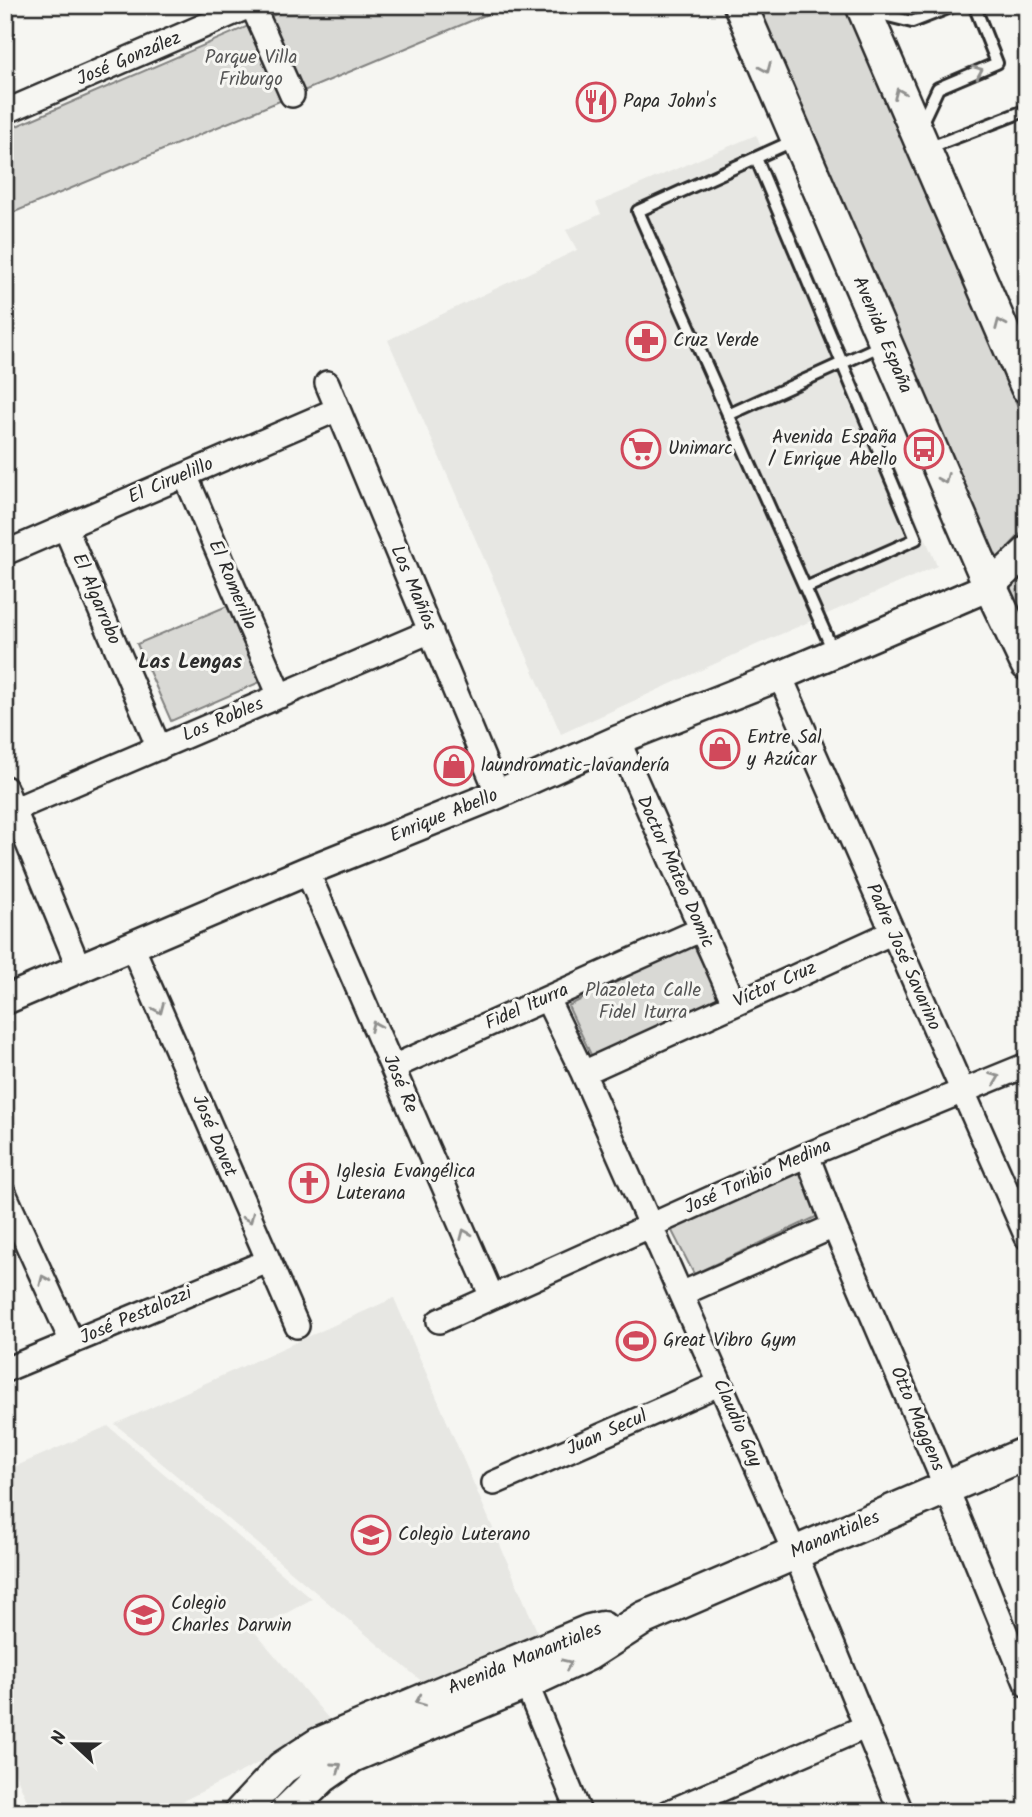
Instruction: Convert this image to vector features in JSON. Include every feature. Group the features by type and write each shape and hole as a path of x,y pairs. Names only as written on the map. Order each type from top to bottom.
{"main road":[{"name":"Avenida España","path":"740,5 990,586 1027,664"},
{"path":"863,8 1027,387"},
{"name":"Manantiales","path":"644,1618 1027,1453"},
{"name":"Avenida Manantiales","path":"286,1812 322,1777 352,1756 588,1654 644,1618"},
{"name":"Avenida Manantiales","path":"241,1812 282,1768 319,1744 590,1631 644,1618"}],"street":[{"path":"252,5 292,95"},
{"name":"José González","path":"5,112 252,5"},
{"name":"Los Mañíos","path":"327,383 498,794"},
{"name":"El Ciruelillo","path":"5,553 338,409"},
{"name":"El Romerillo","path":"185,475 280,695"},
{"name":"El Algarrobo","path":"65,527 159,748"},
{"name":"Enrique Abello","path":"5,1000 307,871 498,794 618,740 780,676 990,586 1027,551"},
{"name":"Los Robles","path":"10,799 159,748 431,631"},
{"name":"Padre José Savarino","path":"780,676 1027,1237"},
{"name":"Doctor Mateo Domic","path":"618,740 734,1003"},
{"path":"10,799 79,968"},
{"name":"José Re","path":"307,871 492,1297"},
{"name":"Fidel Iturra","path":"393,1067 700,930"},
{"name":"Víctor Cruz","path":"583,1073 891,933"},
{"name":"José Davet","path":"132,946 297,1326"},
{"name":"Claudio Gay","path":"547,999 583,1073 795,1553 901,1812"},
{"name":"José Toribio Medina","path":"439,1321 807,1155 1027,1065"},
{"name":"Otto Maggens","path":"807,1155 834,1226 1027,1685"},
{"path":"5,1195 72,1342"},
{"path":"681,1294 834,1226"},
{"name":"José Pestalozzi","path":"5,1370 268,1261"},
{"name":"Juan Secul","path":"494,1483 719,1384"},
{"path":"526,1683 579,1812"},
{"path":"669,1812 865,1727"}],"lane":[{"path":"863,8 912,22 956,5"},
{"path":"920,141 939,88 997,63 974,5"},
{"path":"920,141 1027,110"},
{"path":"797,139 638,211 834,653"},
{"path":"756,158 916,539 805,588"},
{"path":"728,415 885,343"}],"shaded area":[{"path":"756,135 937,566 561,734 388,340 577,250 566,230 601,214 596,203"},
{"name":"Colegio Luterano","path":"394,1298 543,1645 437,1694 115,1424"},
{"name":"Colegio Charles Darwin","path":"108,1426 312,1599 254,1631 334,1725 161,1812 32,1812 5,1750 5,1471"}],"green space":[{"name":"Parque Villa Friburgo","path":"297,5 509,5 5,216 5,131"},
{"path":"751,5 847,5 1027,428 1027,527 999,557 986,555"},
{"path":"1027,569 1027,638 1003,590"},
{"path":"227,606 260,682 171,721 137,644"},
{"name":"Plazoleta Calle Fidel Iturra","path":"693,944 719,997 593,1059 568,1006"},
{"path":"802,1170 818,1216 694,1274 671,1229"}],"place":[{"name":"Papa John's","path":"596,102"},
{"name":"Cruz Verde","path":"646,341"},
{"name":"Unimarc","path":"641,449"},
{"name":"Avenida España / Enrique Abello","path":"924,449"},
{"name":"Entre Sal y Azúcar","path":"720,749"},
{"name":"laundromatic-lavandería","path":"454,766"},
{"name":"Iglesia Evangélica Luterana","path":"309,1183"},
{"name":"Great Vibro Gym","path":"636,1341"},
{"name":"Colegio Luterano","path":"371,1535"},
{"name":"Colegio Charles Darwin","path":"144,1615"}],"district":[{"name":"Las Lengas","path":"190,662"}]}
